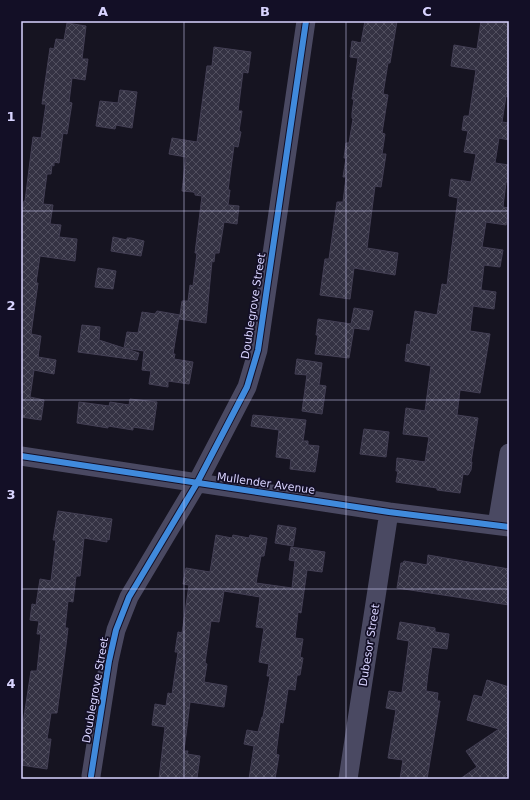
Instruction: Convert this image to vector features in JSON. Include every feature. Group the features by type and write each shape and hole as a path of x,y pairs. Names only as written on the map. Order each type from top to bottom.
{"street":[{"name":"Doublegrove Street","path":"91,776 116,630 129,597 197,483 248,387 258,350 306,21"},
{"path":"503,526 509,453"},
{"name":"Mullender Avenue","path":"21,456 389,512 503,526"},
{"name":"Dubesor Street","path":"348,779 389,512"}],"building":[{"path":"365,21 397,21 383,94 388,95 382,133 385,134 382,154 386,154 381,187 375,186 367,248 398,253 395,275 354,268 350,299 320,295 325,259 329,259 337,202 343,202 346,177 343,177 346,158 344,158 346,143 349,143 353,119 352,113 354,99 352,99 358,58 350,57 352,41 361,43"},
{"path":"481,21 509,21 509,97 506,96 502,122 509,123 509,140 499,138 495,163 509,165 508,182 506,182 503,207 509,208 506,225 486,222 482,247 503,250 500,267 484,265 481,290 496,292 494,309 473,306 470,331 490,334 480,393 460,390 457,415 478,418 471,470 468,475 463,474 460,493 396,482 398,471 396,471 397,458 425,462 429,437 403,434 406,408 425,411 431,366 405,361 407,344 410,345 415,311 437,315 442,284 447,285 458,198 449,196 451,179 471,182 476,154 464,152 468,131 462,130 464,116 469,116 476,70 451,66 454,45 477,49"},
{"path":"67,23 86,26 82,59 88,59 85,80 72,78 69,102 72,103 67,134 63,133 59,163 54,162 54,166 52,165 51,174 47,174 43,204 53,205 50,224 61,225 59,237 77,239 75,261 40,256 31,334 41,336 38,357 56,360 54,374 34,370 30,397 44,400 41,420 21,417 21,218 25,201 33,137 41,138 46,104 42,104 50,48 54,49 56,39 64,40"},
{"path":"214,47 251,52 248,73 243,72 238,111 242,111 239,131 241,132 238,147 234,146 228,190 230,190 228,205 239,206 237,224 224,222 219,253 215,253 214,262 212,261 206,323 179,319 179,317 173,354 175,354 174,359 193,362 189,384 168,381 168,387 149,384 151,371 142,370 144,351 124,348 127,332 138,333 142,312 155,314 157,311 180,315 182,301 188,301 190,285 193,286 197,253 195,253 202,196 195,195 193,192 182,191 186,157 169,154 172,138 197,142 207,66 212,66"},
{"path":"120,90 137,92 132,128 116,125 115,129 96,126 100,101 118,103"},
{"path":"113,237 127,240 127,238 131,238 144,241 141,256 111,251"},
{"path":"98,268 116,271 113,289 95,287"},
{"path":"354,308 373,311 369,330 354,328 349,358 315,354 318,335 316,335 318,319 351,324"},
{"path":"82,325 100,327 99,340 139,353 137,360 78,352"},
{"path":"297,359 322,363 319,385 326,386 322,414 302,411 307,375 295,374"},
{"path":"130,399 157,402 153,430 133,427 133,430 108,426 108,428 77,423 79,402 109,406 110,402 129,405"},
{"path":"253,415 306,420 303,441 308,441 308,445 319,446 315,472 290,469 291,459 276,457 279,430 251,426"},
{"path":"364,429 389,432 386,457 360,454"},
{"path":"58,511 112,519 109,540 107,539 107,542 84,538 80,576 76,576 73,602 68,601 65,628 68,628 57,713 51,713 47,739 51,739 47,769 21,765 21,736 31,671 37,671 41,634 37,634 39,621 30,620 32,604 36,605 40,579 51,581 56,540 53,540"},
{"path":"278,525 296,528 293,546 275,543"},
{"path":"216,535 232,538 233,535 249,538 250,535 267,538 264,556 261,556 256,583 292,588 295,561 289,560 291,547 325,552 322,572 307,570 301,613 298,612 295,638 303,639 300,657 303,658 300,675 297,675 295,690 288,689 283,723 280,722 276,754 279,755 275,779 249,779 254,746 244,744 247,730 258,732 263,717 270,676 267,676 269,664 259,662 264,628 256,627 260,597 224,591 219,622 211,621 204,682 227,686 224,707 190,702 184,751 188,751 187,754 200,756 197,778 180,776 179,779 159,779 165,727 152,725 155,704 166,706 168,693 172,694 178,652 175,652 178,632 182,633 189,585 183,584 186,568 210,572"},
{"path":"428,555 509,569 509,605 397,588 401,563 404,561 427,565"},
{"path":"400,622 435,628 435,632 449,634 447,649 432,647 428,673 426,691 438,693 437,701 440,701 427,779 400,779 403,760 388,758 396,710 386,708 389,691 402,693 409,641 397,639"},
{"path":"487,680 509,687 509,774 502,779 460,779 477,767 466,751 499,729 467,720 474,695 482,697"}],"cycle path":[{"path":"91,776 109,661 116,630 129,597 197,483 247,387 258,350 306,21"},
{"path":"21,456 389,512 509,527"}]}
